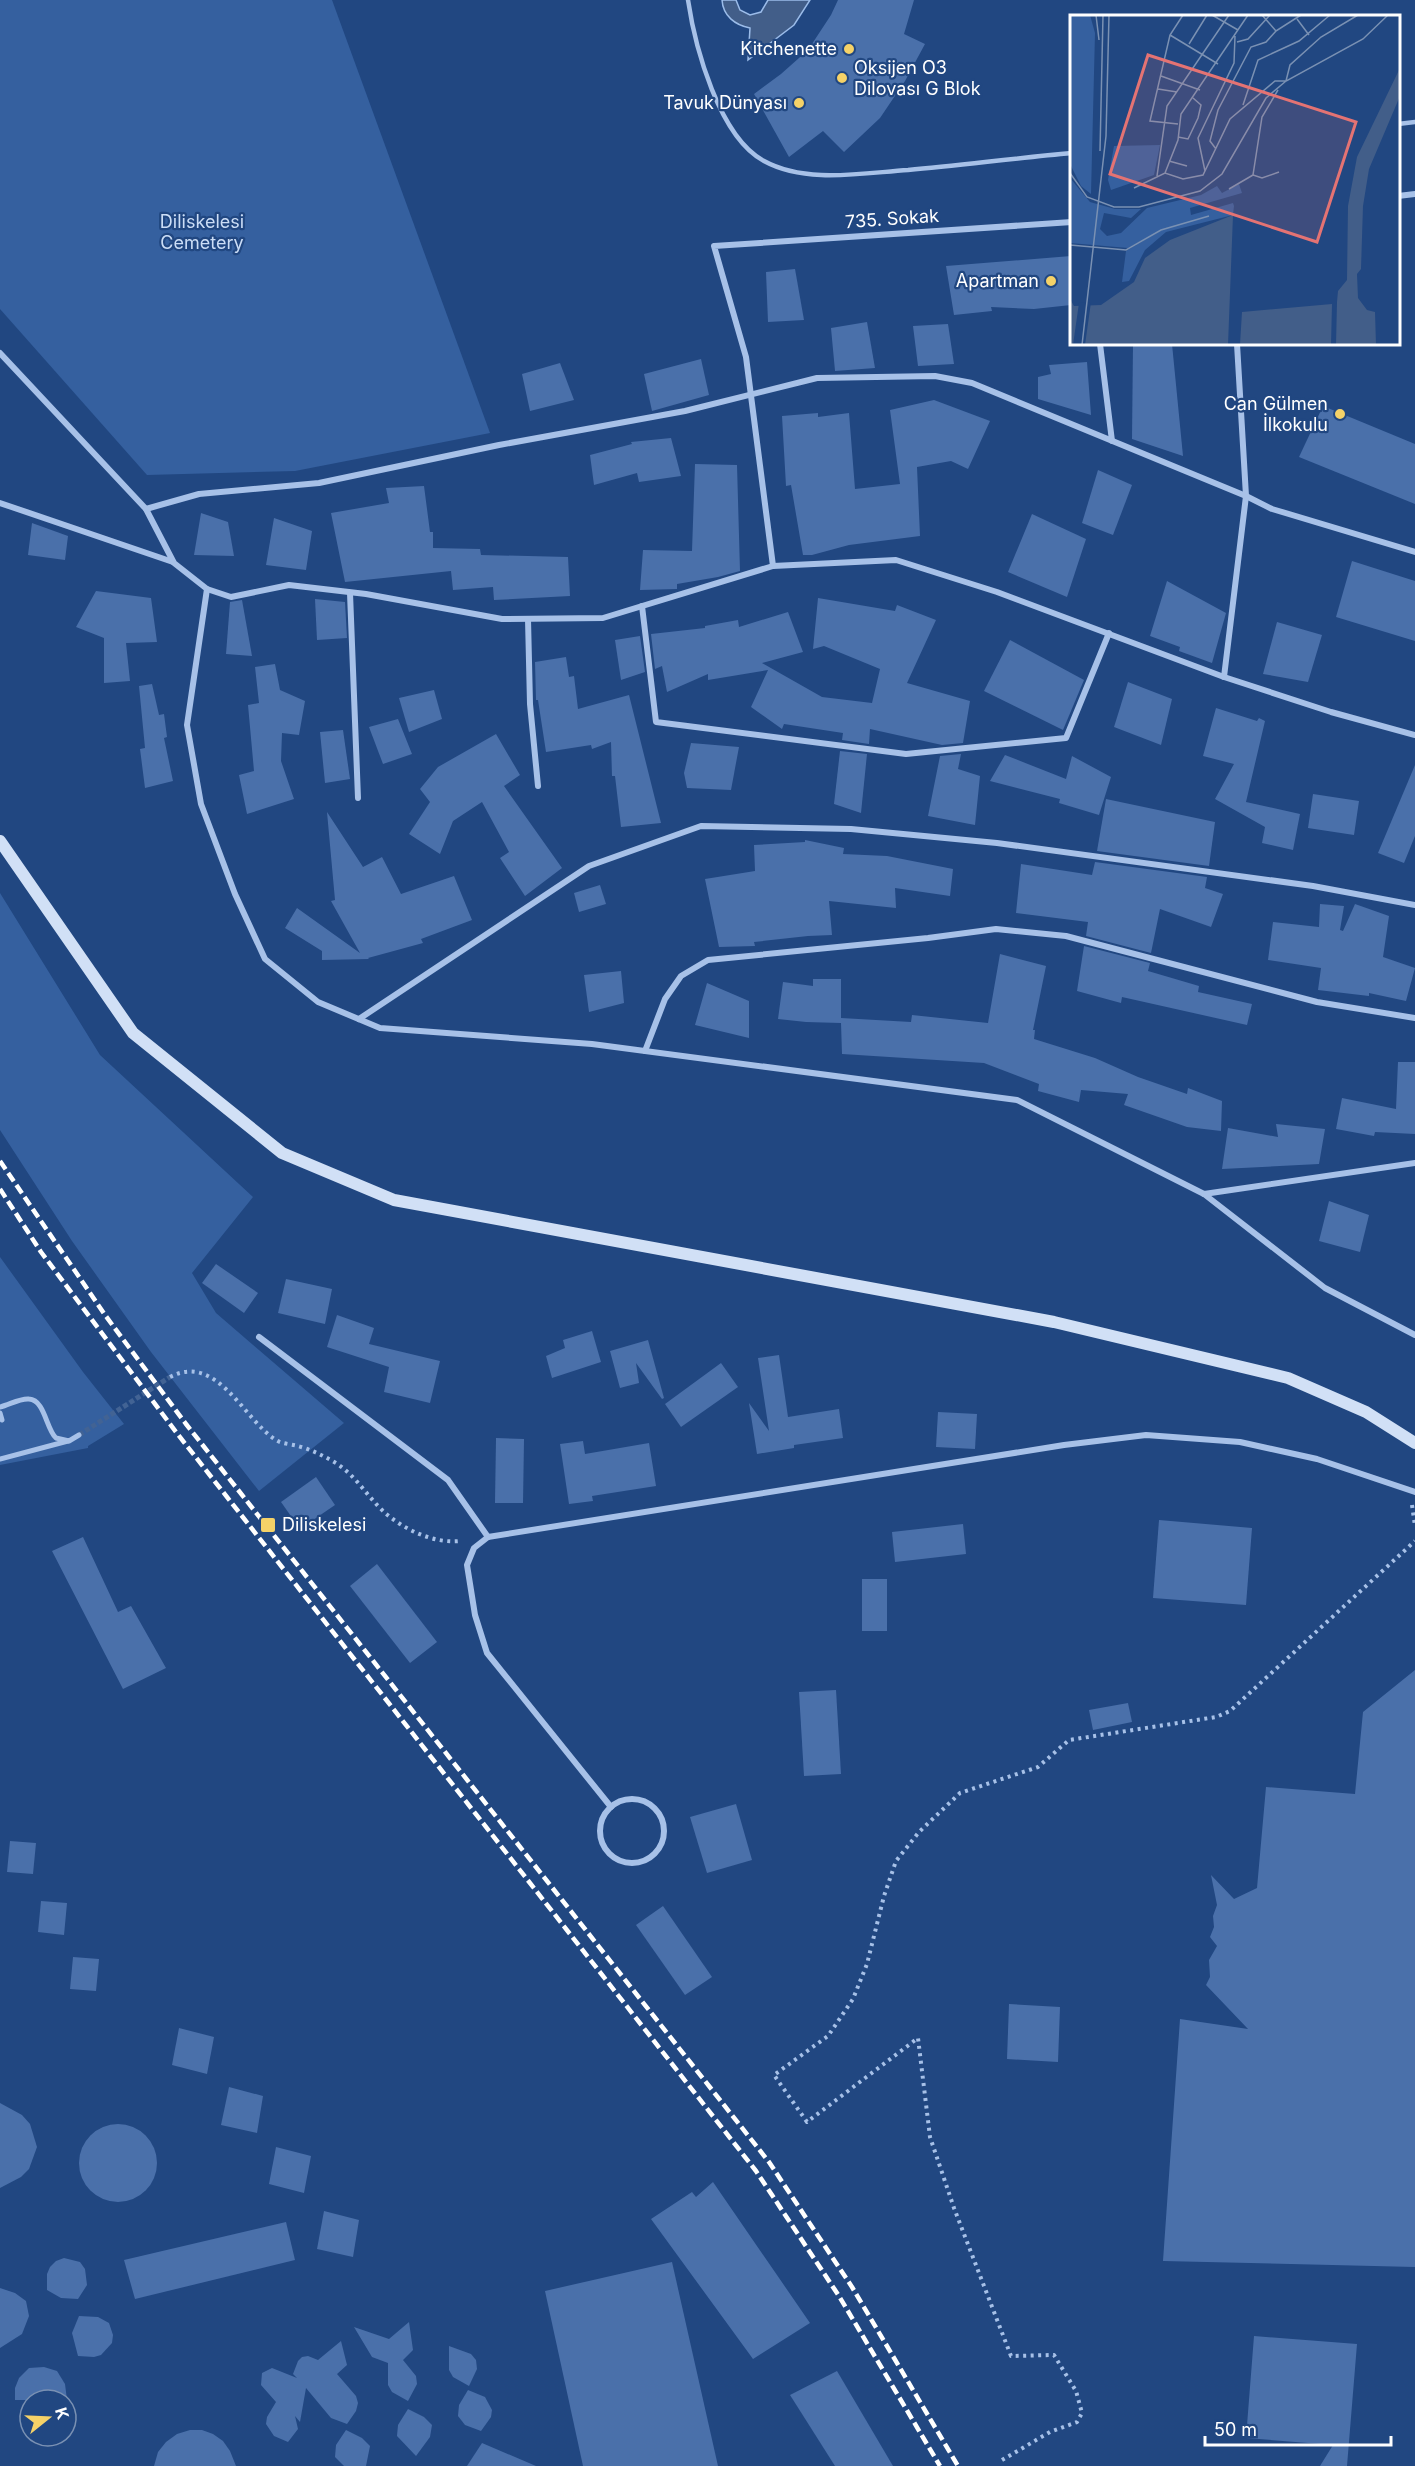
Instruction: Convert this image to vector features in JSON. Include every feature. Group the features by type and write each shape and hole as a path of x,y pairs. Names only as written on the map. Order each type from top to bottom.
{"main road":[{"path":"0,841 133,1033 282,1153 394,1200 1054,1322 1288,1378 1366,1412 1415,1443"}],"street":[{"path":"1400,196 1415,194"},
{"name":"735. Sokak","path":"751,394 747,357 714,246 1070,222"},
{"path":"1100,345 1112,441"},
{"path":"1224,676 1246,496 1237,345"},
{"path":"0,353 146,509 174,563"},
{"path":"146,509 199,494 319,483 499,445 685,411 817,378 935,376 972,383 1246,496 1272,509 1415,552"},
{"path":"751,394 773,566"},
{"path":"0,502 174,563 207,589 231,597 289,585 366,594 501,619 603,618 773,566 896,560 997,592 1224,676 1331,712 1415,735"},
{"path":"207,589 187,725 201,804 235,894 266,959 318,1002 380,1028 592,1044 1017,1100 1204,1194 1325,1288 1415,1335"},
{"path":"350,593 358,798"},
{"path":"642,606 656,722 906,754 1066,738 1109,633"},
{"path":"528,619 530,704 538,786"},
{"path":"359,1019 589,866 701,826 851,829 997,843 1313,886 1415,905"},
{"path":"645,1051 665,999 681,976 708,960 996,929 1066,936 1317,1002 1415,1018"},
{"path":"1204,1194 1415,1163"},
{"path":"259,1337 448,1480 488,1537"},
{"path":"0,1407 28,1398 33,1400 41,1409 52,1434 56,1438 69,1441"},
{"path":"0,1413 2,1420"},
{"path":"0,1459 69,1441 79,1435"},
{"path":"611,1807 487,1653 475,1615 467,1565 474,1548 488,1537 1052,1447 1146,1435 1240,1442 1317,1460 1415,1492"},
{"path":"629,1799 649,1803 657,1810 662,1819 664,1839 653,1856 633,1863 612,1856 601,1837 604,1816 611,1807 629,1799"}],"lane":[{"path":"688,0 691,19 709,79 726,120 742,144 762,161 780,168 817,175 861,174 1070,153"},
{"path":"1400,124 1415,122"}],"path":[{"path":"170,1377 187,1371 208,1376 223,1387 277,1441 317,1453 350,1472 384,1512 420,1534 436,1540 454,1542 488,1537"},
{"path":"1002,2460 1050,2432 1077,2422 1083,2413 1076,2391 1054,2355 1011,2356 954,2208 930,2138 918,2038 807,2122 774,2075 828,2036 853,1999 867,1964 884,1896 896,1862 919,1832 960,1793 1038,1767 1069,1740 1216,1717 1230,1711 1415,1541"}],"green space":[{"name":"Diliskelesi Cemetery","path":"0,0 332,0 490,433 295,471 147,475 0,309"},
{"path":"0,893 100,1055 253,1197 192,1273 216,1313 344,1423 259,1491 151,1352 72,1241 0,1130"},
{"path":"0,1257 83,1372 124,1424 88,1448 0,1465"}],"shaded area":[{"path":"722,0 736,0 740,10 750,15 761,12 768,0 810,0 794,25 748,60 750,28 739,25 727,15"}],"building":[{"name":"Oksijen O3 Dilovası G Blok","path":"838,0 914,0 904,34 925,44 905,81 880,118 844,152 823,131 789,157 754,94 808,50"},
{"path":"1070,256 1070,305 1034,309 991,307 992,311 954,315 946,266"},
{"path":"795,269 804,320 768,322 766,272"},
{"path":"867,322 875,368 835,371 831,328"},
{"path":"948,324 954,364 918,366 913,326"},
{"path":"1133,345 1172,345 1183,456 1132,439"},
{"path":"701,359 709,395 652,411 644,374"},
{"path":"1087,362 1091,415 1038,399 1038,377 1051,374 1049,365"},
{"path":"560,363 574,400 530,411 522,374"},
{"path":"934,400 990,421 968,469 951,461 917,467 920,536 849,545 812,555 803,555 791,485 786,486 782,416 818,413 818,417 849,413 855,489 900,484 890,410"},
{"path":"1323,406 1415,444 1415,504 1299,457"},
{"path":"671,438 681,476 639,482 637,473 594,485 590,455 632,444 631,442"},
{"path":"695,464 737,465 740,571 677,584 677,589 640,590 643,550 692,551"},
{"path":"1098,470 1132,485 1113,535 1082,523"},
{"path":"424,486 430,532 433,532 433,548 480,549 481,555 568,557 570,596 494,600 493,587 453,590 451,571 345,582 331,513 389,503 386,488"},
{"path":"201,513 228,522 234,556 194,555"},
{"path":"1032,514 1086,539 1067,597 1008,572"},
{"path":"274,518 312,531 306,570 266,565"},
{"path":"32,523 68,536 65,560 28,555"},
{"path":"1352,561 1415,581 1415,641 1336,617"},
{"path":"1167,581 1226,613 1212,663 1179,651 1180,647 1150,636"},
{"path":"96,591 151,598 157,642 126,643 130,681 104,683 104,638 76,627"},
{"path":"818,598 895,611 897,605 936,620 907,683 970,701 963,743 942,745 870,729 869,744 842,740 843,733 784,724 782,729 751,707 768,670 708,680 708,674 667,692 662,666 655,669 651,634 705,628 705,626 738,620 739,627 788,612 803,652 762,663 822,697 872,703 880,669 824,646 813,649"},
{"path":"315,599 345,602 347,638 317,640"},
{"path":"242,600 252,656 226,654 230,602"},
{"path":"1277,622 1322,635 1308,682 1263,674"},
{"path":"640,636 645,672 621,680 615,640"},
{"path":"1010,640 1084,680 1063,730 984,691"},
{"path":"566,657 569,677 574,676 578,709 629,695 661,823 621,827 615,776 612,776 611,742 592,749 591,745 546,752 538,700 536,700 535,662"},
{"path":"275,664 280,690 305,701 299,735 282,733 281,761 294,799 247,814 239,775 254,771 248,705 259,703 255,667"},
{"path":"1128,682 1172,699 1161,745 1114,727"},
{"path":"152,684 159,715 164,714 167,737 164,738 173,781 145,788 140,749 145,748 139,686"},
{"path":"434,690 442,719 409,732 399,698"},
{"path":"1216,708 1257,721 1259,718 1265,721 1246,802 1300,814 1293,850 1262,843 1265,827 1215,799 1234,764 1203,756"},
{"path":"398,719 412,754 383,764 369,727"},
{"path":"343,730 350,779 325,783 320,732"},
{"path":"496,734 520,775 504,786 562,868 525,896 500,858 509,852 482,802 453,821 440,854 409,834 430,802 420,789 438,767"},
{"path":"691,743 739,747 731,790 687,788 684,773"},
{"path":"840,751 867,754 861,813 834,804"},
{"path":"961,754 958,769 980,776 975,825 928,816 940,756"},
{"path":"1005,755 1066,779 1072,756 1111,777 1099,815 1059,803 1060,799 990,781"},
{"path":"1415,765 1415,836 1404,863 1378,853"},
{"path":"1313,794 1359,801 1354,835 1308,828"},
{"path":"1106,799 1215,822 1209,866 1097,851"},
{"path":"327,812 363,867 382,857 401,894 454,876 472,920 421,939 423,943 369,959 322,960 322,951 285,928 297,908 360,953 331,901 335,900"},
{"path":"805,840 844,848 843,854 887,856 953,869 950,896 895,888 896,908 829,901 832,935 754,942 755,946 719,947 705,879 755,871 754,845 805,842"},
{"path":"1095,862 1207,877 1205,888 1223,894 1211,927 1160,909 1151,953 1086,936 1088,922 1016,913 1021,864 1092,875"},
{"path":"600,885 606,904 579,912 574,893"},
{"path":"1320,904 1344,906 1340,930 1343,931 1355,904 1389,916 1383,957 1415,968 1406,1001 1369,993 1369,996 1318,990 1321,968 1268,960 1273,922 1319,927"},
{"path":"1084,946 1150,963 1148,971 1199,986 1198,992 1252,1004 1247,1025 1122,997 1121,1003 1077,991"},
{"path":"1000,954 1046,966 1033,1030 1035,1030 1034,1039 1095,1058 1138,1077 1187,1094 1188,1088 1222,1101 1221,1131 1187,1127 1124,1105 1128,1094 1081,1090 1079,1102 1038,1091 1039,1084 984,1063 842,1054 841,1023 778,1019 783,982 813,986 813,979 841,979 841,1018 911,1022 912,1015 988,1023"},
{"path":"621,971 624,1003 589,1012 584,975"},
{"path":"707,983 749,1001 749,1038 695,1025"},
{"path":"1398,1062 1415,1062 1415,1134 1375,1132 1374,1136 1336,1129 1342,1098 1396,1109"},
{"path":"1276,1124 1325,1129 1319,1164 1222,1169 1228,1128 1278,1137"},
{"path":"1329,1201 1369,1215 1360,1252 1319,1241"},
{"path":"216,1264 258,1293 244,1313 202,1283"},
{"path":"286,1279 332,1289 325,1324 278,1313"},
{"path":"337,1315 374,1328 369,1344 440,1361 430,1403 384,1392 389,1367 327,1347"},
{"path":"592,1331 601,1362 552,1378 546,1356 565,1348 563,1340"},
{"path":"648,1340 664,1398 662,1399 636,1363 639,1383 620,1388 610,1351"},
{"path":"779,1355 788,1417 839,1409 843,1438 794,1445 794,1448 757,1454 749,1403 769,1431 758,1358"},
{"path":"721,1363 738,1387 681,1427 665,1404"},
{"path":"938,1412 977,1414 975,1449 936,1447"},
{"path":"496,1438 524,1439 523,1503 495,1503"},
{"path":"583,1441 585,1454 649,1443 656,1486 592,1496 593,1501 569,1504 560,1444"},
{"path":"316,1477 335,1505 300,1529 281,1502"},
{"path":"1159,1520 1252,1528 1246,1605 1153,1598"},
{"path":"963,1524 966,1554 895,1562 892,1532"},
{"path":"83,1537 118,1612 131,1606 166,1668 123,1689 52,1551"},
{"path":"377,1564 437,1642 410,1663 350,1586"},
{"path":"862,1579 887,1579 887,1631 862,1631"},
{"path":"1415,1670 1415,2267 1163,2261 1180,2019 1248,2029 1206,1985 1210,1977 1209,1960 1217,1946 1210,1937 1217,1905 1211,1875 1234,1899 1257,1888 1266,1787 1355,1794 1363,1712"},
{"path":"836,1690 841,1774 804,1776 799,1692"},
{"path":"1128,1703 1132,1722 1093,1730 1089,1710"},
{"path":"736,1804 752,1860 707,1873 690,1817"},
{"path":"10,1841 36,1843 33,1874 7,1872"},
{"path":"41,1901 67,1903 64,1935 38,1932"},
{"path":"663,1906 712,1977 685,1995 636,1925"},
{"path":"73,1957 99,1959 96,1991 70,1989"},
{"path":"1009,2004 1060,2007 1058,2062 1007,2059"},
{"path":"179,2028 214,2037 207,2074 172,2065"},
{"path":"229,2087 263,2096 257,2133 221,2125"},
{"path":"0,2103 22,2115 30,2124 37,2147 29,2169 21,2177 0,2188"},
{"path":"118,2124 133,2127 145,2136 154,2148 157,2163 154,2178 145,2190 133,2199 118,2202 103,2199 91,2190 82,2178 79,2163 82,2148 91,2136 103,2127"},
{"path":"276,2147 311,2156 304,2193 269,2184"},
{"path":"713,2182 810,2323 753,2359 651,2219 692,2192 696,2197"},
{"path":"324,2211 359,2220 353,2257 317,2249"},
{"path":"286,2222 295,2260 135,2299 124,2260"},
{"path":"64,2258 80,2262 85,2269 87,2285 78,2299 61,2298 47,2290 47,2274 50,2267 56,2261"},
{"path":"672,2262 718,2466 583,2466 545,2291"},
{"path":"0,2288 15,2293 26,2301 29,2316 22,2334 0,2348"},
{"path":"79,2316 98,2317 109,2323 113,2335 112,2343 101,2355 78,2356 72,2333"},
{"path":"409,2322 413,2350 403,2360 416,2376 417,2384 408,2401 392,2392 388,2385 388,2363 372,2357 354,2327 389,2339"},
{"path":"1254,2336 1357,2344 1347,2466 1320,2466 1333,2445 1246,2438"},
{"path":"341,2341 347,2365 337,2374 356,2396 358,2403 356,2411 347,2424 331,2418 306,2388 300,2422 295,2416 298,2429 288,2442 274,2436 266,2424 267,2417 276,2402 261,2385 262,2373 272,2368 297,2378 293,2374 302,2357 308,2356 318,2360"},
{"path":"449,2346 471,2354 476,2360 477,2369 469,2386 453,2377 449,2370"},
{"path":"44,2367 57,2371 66,2388 18,2388 18,2400 15,2400 15,2388 19,2378 29,2368"},
{"path":"837,2371 893,2466 835,2466 790,2395"},
{"path":"468,2390 485,2397 492,2410 491,2417 481,2431 465,2425 458,2416 459,2405"},
{"path":"408,2409 424,2417 432,2425 430,2437 416,2456 397,2436 398,2425"},
{"path":"190,2430 202,2430 223,2441 236,2466 154,2466 158,2452 166,2442 177,2434"},
{"path":"346,2430 362,2438 370,2446 366,2466 344,2466 335,2457 336,2445"},
{"path":"482,2443 536,2466 467,2466"}],"tunnel":[{"path":"79,1435 170,1377"}],"railway":[{"path":"0,1161 105,1315 186,1424 769,2162 852,2287 958,2466"},
{"path":"0,1189 41,1252 176,1432 756,2171 839,2296 940,2466"}],"place":[{"name":"Kitchenette","path":"849,49"},
{"name":"Oksijen O3 Dilovası G Blok","path":"842,78"},
{"name":"Tavuk Dünyası","path":"799,103"},
{"name":"Apartman","path":"1051,281"},
{"name":"Can Gülmen İlkokulu","path":"1340,414"},
{"name":"Diliskelesi","path":"268,1525"}]}
